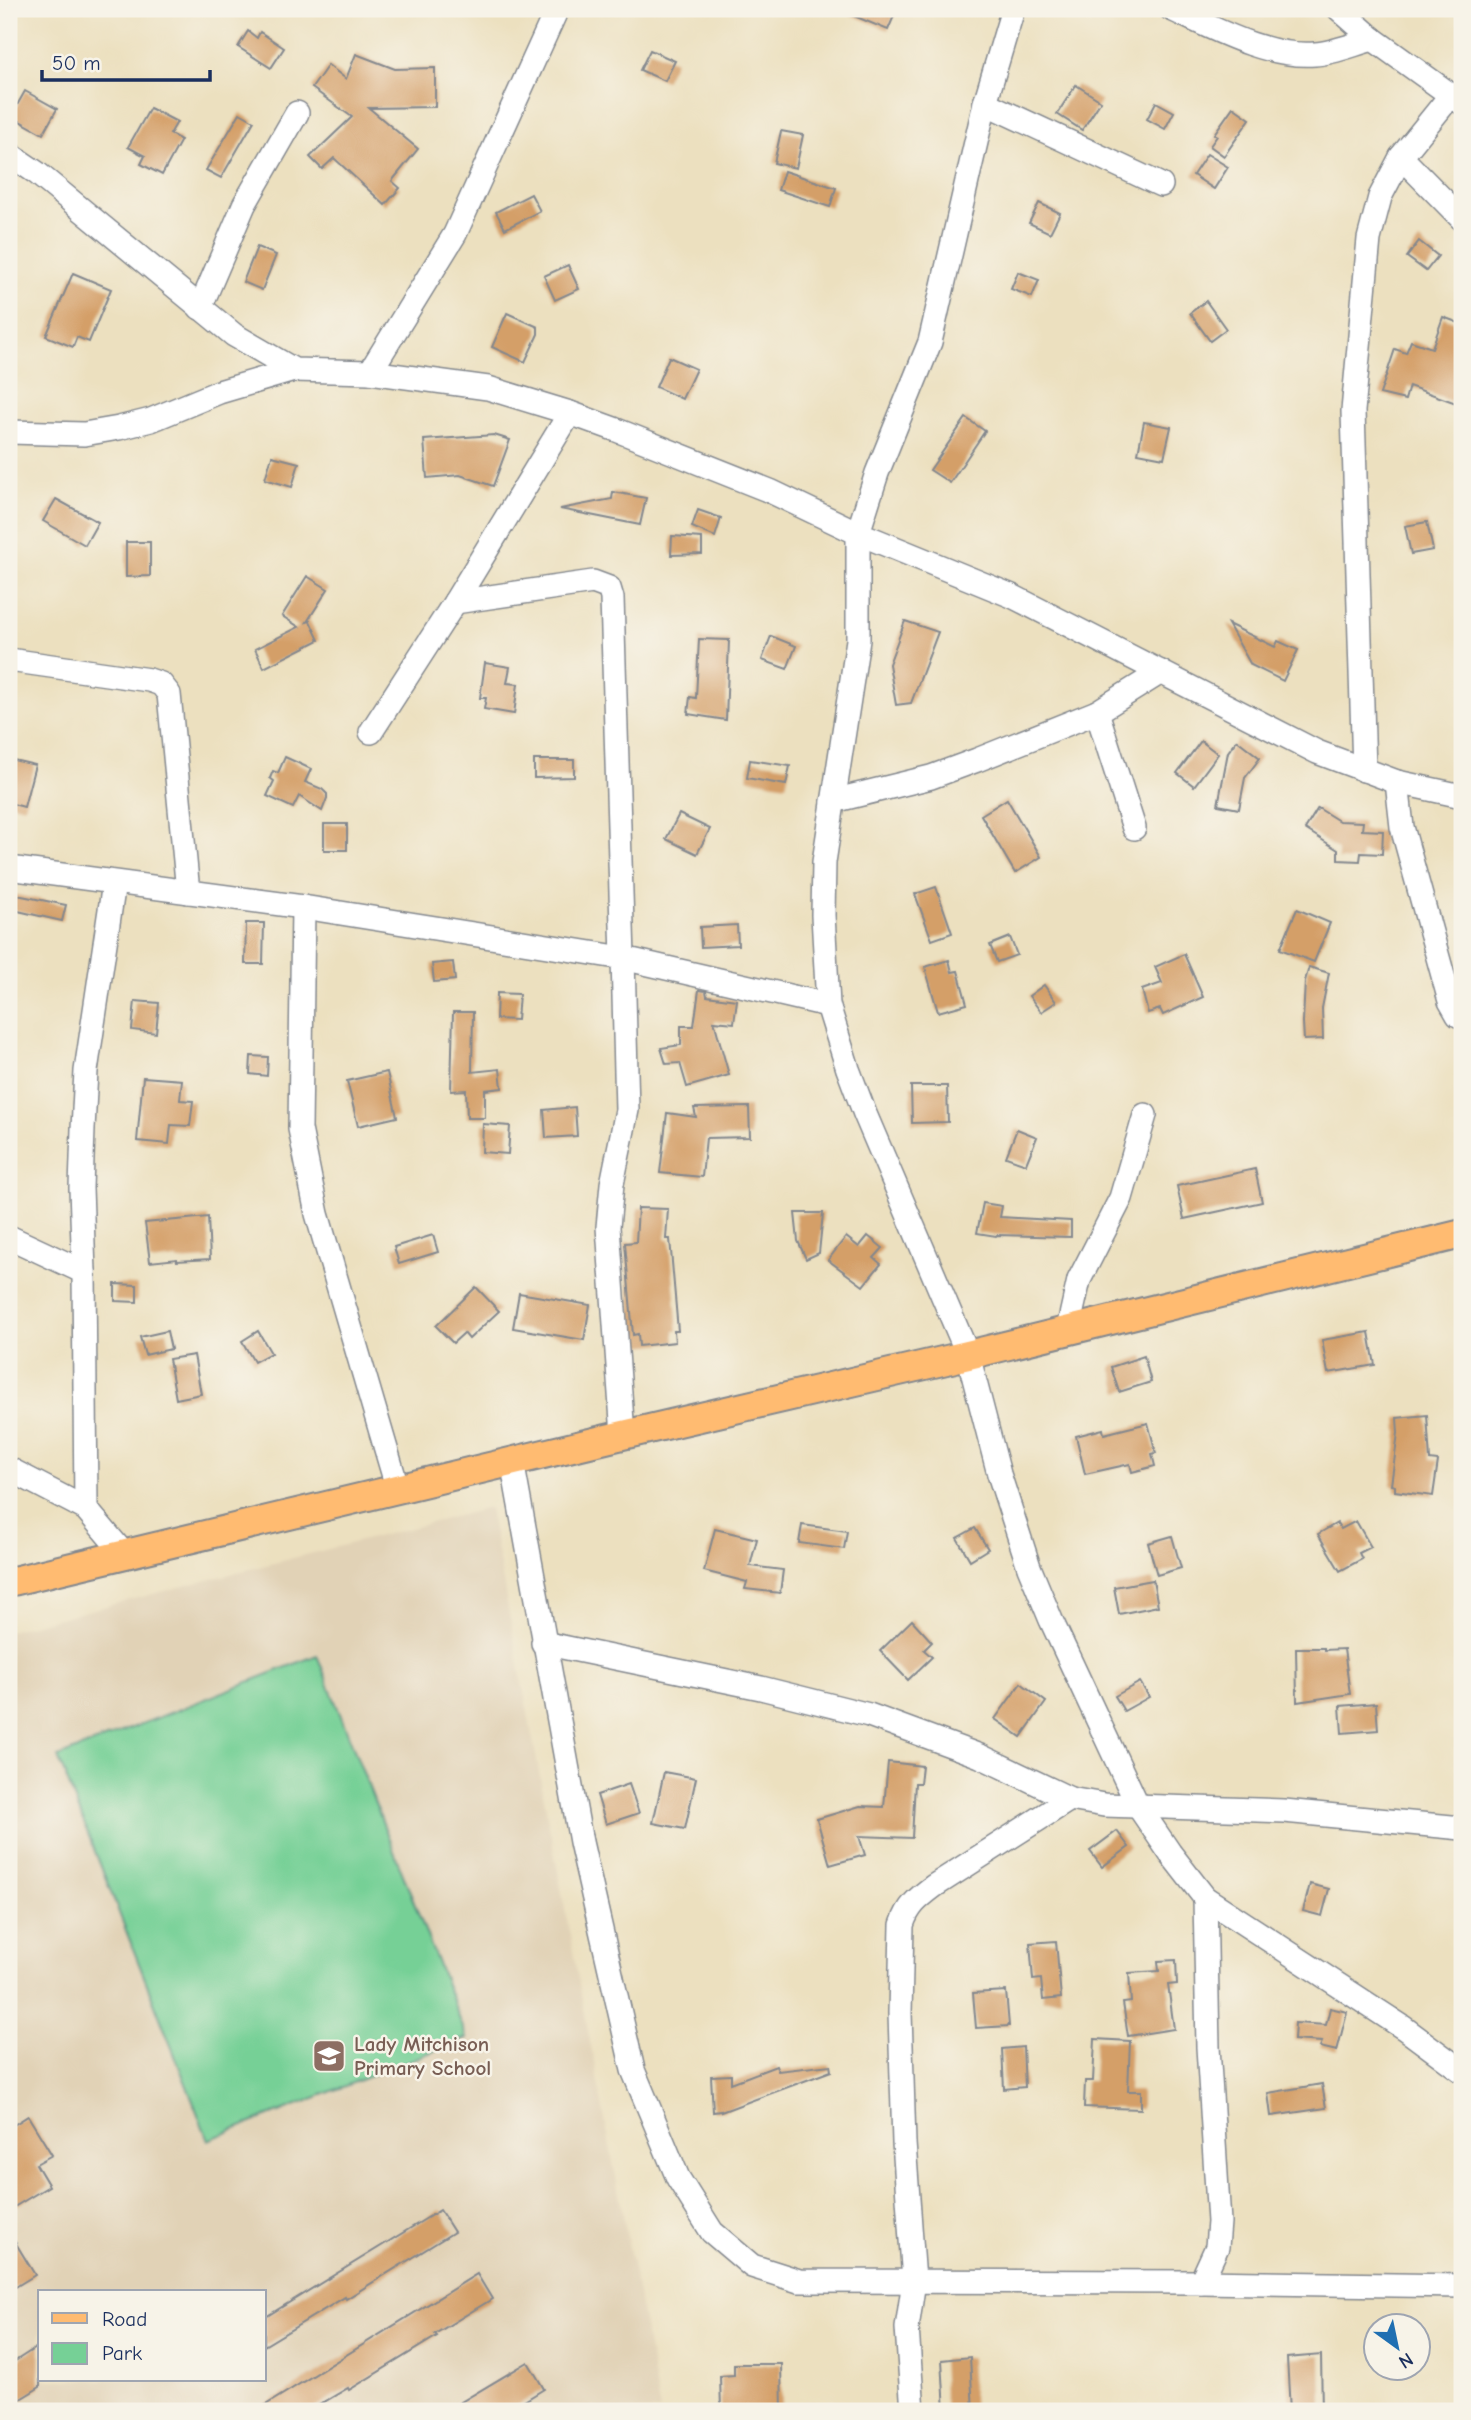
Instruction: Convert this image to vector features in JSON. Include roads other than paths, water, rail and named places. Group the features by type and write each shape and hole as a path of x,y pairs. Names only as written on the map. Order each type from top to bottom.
{"main road":[{"path":"9,1582 968,1355 1462,1234"}],"street":[{"path":"370,372 455,234 557,9"},
{"path":"1013,9 985,103 930,342 877,472 858,533 858,640 824,862 828,1005 861,1103 968,1355 999,1474 1029,1567 1138,1806 1205,1898 1404,2028 1462,2071"},
{"path":"1171,9 1236,38 1286,53 1316,54 1373,39"},
{"path":"1339,9 1373,39 1457,99 1401,157 1380,197 1369,239 1353,411 1364,770"},
{"path":"985,103 1161,185"},
{"path":"200,308 244,205 297,113"},
{"path":"9,154 37,173 234,335 294,370"},
{"path":"1401,157 1462,219"},
{"path":"9,432 84,434 120,428 151,419 219,392 294,370 370,372 488,388 570,413 770,491 858,533 1012,596 1317,752 1397,782 1462,796"},
{"path":"371,732 455,602 570,413"},
{"path":"455,602 593,582 610,587 624,958 626,1110 612,1184 608,1227 623,1435"},
{"path":"9,660 149,680 161,684 169,694 188,892"},
{"path":"833,801 951,770 1097,712 1161,672"},
{"path":"1097,712 1134,828"},
{"path":"1397,782 1402,827 1439,961 1450,1000 1458,1015 1462,1015"},
{"path":"9,868 303,908 624,958 828,1005"},
{"path":"86,1508 81,1188 86,1072 114,883"},
{"path":"303,908 300,1129 317,1214 398,1490"},
{"path":"1068,1329 1079,1280 1121,1198 1145,1115"},
{"path":"9,1237 84,1272"},
{"path":"512,1461 581,1842 633,2070 678,2178 712,2232 752,2266 799,2281 1462,2286"},
{"path":"9,1469 86,1508 124,1553"},
{"path":"543,1643 772,1690 869,1715 980,1756 1070,1799 1104,1805 1284,1811 1462,1828"},
{"path":"913,2411 908,2328 914,2281 904,2143 900,2013 902,1925 906,1912 913,1903 934,1886 1070,1799"},
{"path":"1201,2282 1217,2247 1219,2222 1208,2047 1205,1898"}],"place":[{"name":"Lady Mitchison Primary School","path":"329,2056"}]}
